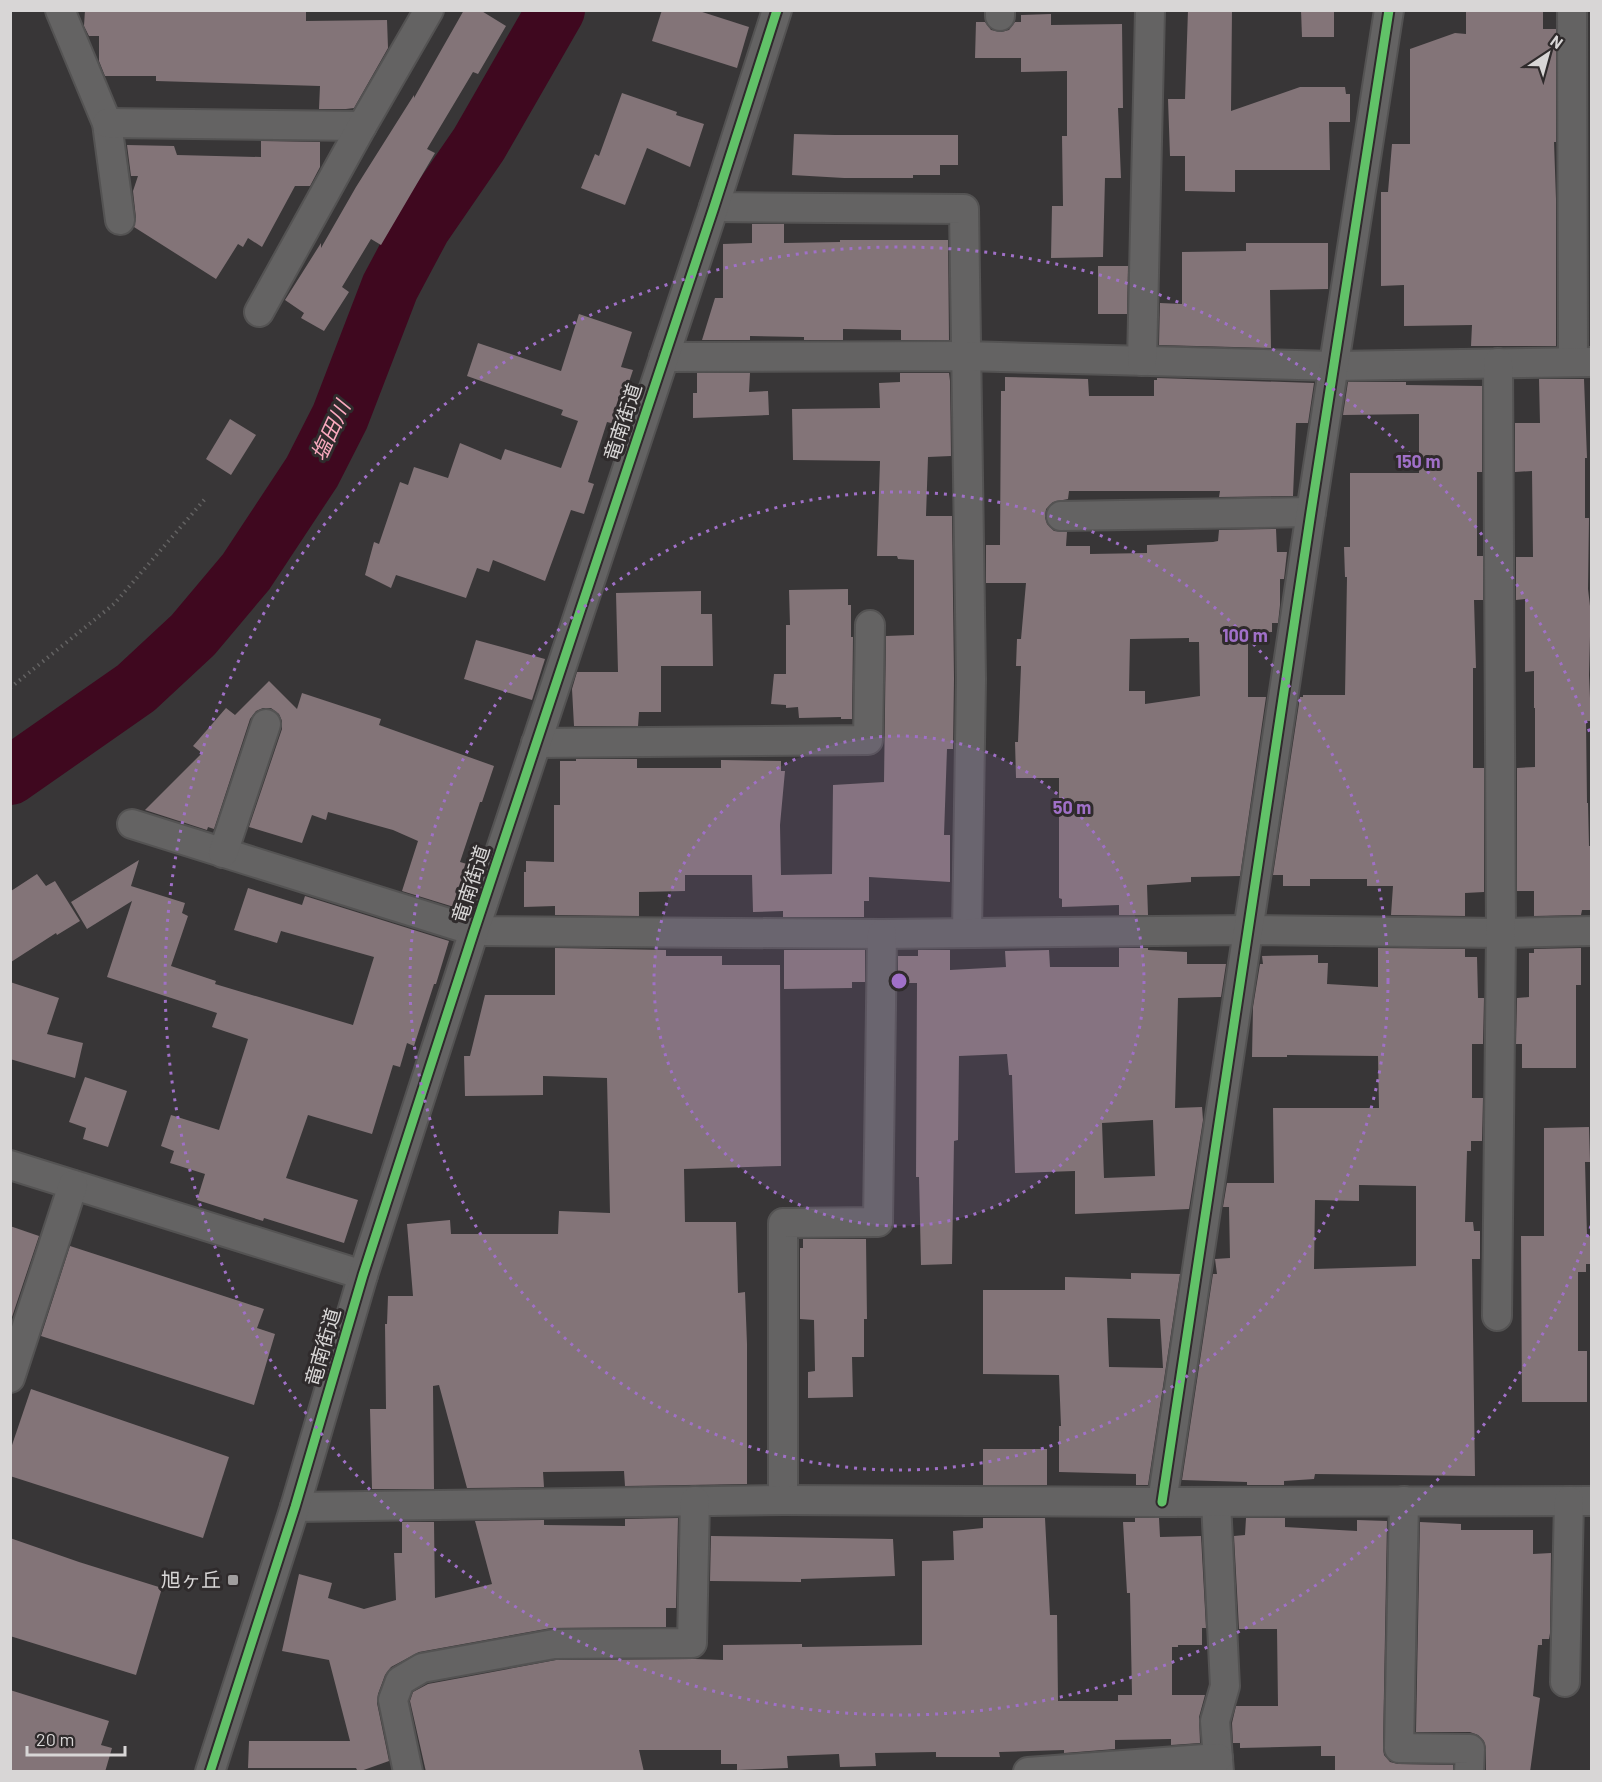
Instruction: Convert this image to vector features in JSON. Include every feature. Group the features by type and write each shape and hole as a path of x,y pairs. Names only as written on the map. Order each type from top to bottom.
{"street":[{"path":"60,10 107,123 120,220"},
{"path":"259,312 429,10"},
{"name":"竜南街道","path":"210,1772 295,1507 363,1275 777,10"},
{"path":"1142,361 1150,10"},
{"path":"1162,1502 1333,366 1389,10"},
{"path":"664,357 965,356 1333,366 1582,362 1572,10"},
{"path":"107,123 362,126"},
{"path":"714,207 963,209 971,679 967,932"},
{"path":"1497,1316 1501,933 1498,363"},
{"path":"1061,516 1311,512"},
{"path":"536,743 868,740 870,625"},
{"path":"223,853 266,724"},
{"path":"132,824 474,931 882,934 1248,930 1501,933 1592,931"},
{"path":"783,1500 783,1223 878,1222 882,934"},
{"path":"10,1165 363,1275"},
{"path":"10,1378 73,1185"},
{"path":"295,1507 783,1500 1580,1501 1565,1682"},
{"path":"408,1772 393,1700 400,1681 422,1668 554,1644 692,1643 694,1501"},
{"path":"1404,1501 1399,1748 1470,1749 1469,1772"},
{"path":"1028,1772 1218,1765 1215,1722 1225,1686 1216,1502"}],"path":[{"path":"10,687 114,604 205,499"}],"building":[{"path":"85,10 306,10 306,21 387,20 388,48 354,108 319,109 320,86 156,81 156,76 105,76 99,61 99,36 89,36 84,26"},
{"path":"464,10 480,10 506,26 478,74 473,72 427,149 435,153 381,245 371,239 342,287 349,292 324,331 301,318 304,313 285,300 321,243 321,248 414,95 414,98"},
{"path":"662,10 696,10 749,27 737,68 652,41"},
{"path":"1188,10 1232,10 1231,111 1300,87 1345,87 1346,94 1350,94 1350,122 1329,122 1330,170 1235,170 1235,192 1185,191 1185,156 1170,156 1168,99 1185,99"},
{"path":"1301,10 1334,10 1334,37 1302,37"},
{"path":"1466,10 1543,10 1543,29 1556,29 1556,142 1554,142 1556,346 1471,346 1472,325 1404,326 1404,285 1381,286 1381,192 1388,192 1392,144 1410,144 1410,49 1455,33 1466,34"},
{"path":"1051,14 1051,25 1122,24 1123,108 1118,108 1121,178 1105,178 1103,257 1051,258 1052,206 1063,206 1062,136 1067,136 1067,71 1021,72 1021,58 975,58 976,22 985,22 991,30 1001,32 1009,30 1015,22 1021,22 1021,15"},
{"path":"622,93 704,124 690,167 647,148 625,205 581,188 595,154 599,156"},
{"path":"794,134 958,135 958,165 940,165 940,175 913,175 913,178 792,175"},
{"path":"261,141 320,142 320,167 310,186 295,186 262,247 248,238 243,247 238,244 216,279 134,227 136,218 133,191 138,176 131,176 127,145 174,146 177,155 261,157"},
{"path":"752,224 784,224 784,243 840,242 840,240 948,240 949,340 901,340 901,330 843,329 843,340 750,336 750,340 702,340 715,298 723,298 723,244 752,243"},
{"path":"1246,243 1328,243 1328,289 1270,290 1271,348 1159,345 1160,303 1182,304 1182,252 1246,251"},
{"path":"1098,266 1128,266 1127,314 1098,314"},
{"path":"579,314 632,332 621,367 633,370 615,424 607,422 588,482 594,484 584,514 571,510 545,581 493,560 489,572 477,568 466,598 396,575 391,588 365,575 374,542 379,544 400,482 408,485 414,467 448,478 460,443 501,460 505,449 561,468 578,421 561,415 563,410 467,376 478,343 561,371"},
{"path":"697,373 750,373 749,392 768,391 769,415 693,418 693,393 697,393"},
{"path":"900,373 949,373 950,381 951,456 928,457 926,516 952,516 953,749 947,749 944,835 950,835 950,882 869,877 869,901 864,901 864,917 783,917 783,911 753,912 752,875 685,875 685,891 639,892 639,916 555,915 555,906 524,907 526,861 554,862 554,805 560,805 560,761 576,761 576,759 637,759 637,768 721,768 721,760 781,761 781,771 785,771 780,825 781,875 832,874 833,785 884,782 886,636 914,635 914,560 898,559 897,556 877,556 880,461 793,460 792,409 880,408 879,383 900,382"},
{"path":"1005,377 1088,379 1089,396 1154,396 1154,380 1157,378 1314,383 1308,423 1296,423 1293,496 1219,497 1220,491 1069,491 1068,499 1053,502 1046,509 1047,524 1054,531 1067,532 1066,546 1090,546 1090,554 1147,553 1147,545 1213,542 1218,541 1219,530 1276,529 1277,552 1287,552 1284,579 1280,579 1278,623 1272,623 1272,632 1248,633 1248,697 1266,697 1240,876 1191,877 1191,882 1147,885 1148,915 1119,915 1119,905 1062,907 1062,899 1059,898 1059,778 1016,778 1015,742 1018,742 1021,666 1016,666 1017,639 1021,639 1026,583 986,583 986,545 1000,545 1001,391 1005,391","holes":["1189,638 1189,642 1199,642 1200,696 1145,704 1145,691 1129,691 1130,639"]},
{"path":"1539,379 1584,379 1587,458 1585,458 1585,518 1589,518 1588,589 1591,606 1589,675 1591,721 1586,721 1591,910 1582,910 1581,915 1534,916 1534,891 1517,891 1517,768 1535,767 1535,708 1534,671 1525,672 1525,599 1516,600 1516,557 1533,557 1532,471 1515,472 1515,423 1540,423"},
{"path":"1348,382 1482,386 1482,472 1477,472 1477,556 1483,556 1483,600 1474,600 1476,668 1473,668 1473,768 1484,768 1484,892 1465,893 1465,916 1391,915 1393,886 1367,886 1367,879 1310,879 1310,886 1283,886 1283,875 1273,875 1300,697 1303,695 1345,695 1347,577 1345,577 1344,547 1350,547 1350,473 1419,473 1419,414 1343,415"},
{"path":"230,419 256,435 231,475 206,459"},
{"path":"848,589 848,605 851,605 851,637 853,637 852,719 799,718 798,707 786,708 786,705 771,704 774,674 786,674 786,625 790,625 789,590"},
{"path":"701,591 701,614 712,614 713,666 661,666 661,712 639,712 638,726 574,726 572,689 577,672 618,672 616,593"},
{"path":"476,640 545,659 532,700 464,679"},
{"path":"269,681 297,709 302,693 381,719 379,725 494,766 460,862 467,864 454,907 402,891 418,841 393,830 328,812 326,820 312,815 302,843 249,827 282,729 279,714 271,708 256,711 250,719 214,829 208,827 207,830 145,810 202,753 193,746 226,708 235,715"},
{"path":"139,860 131,886 185,903 182,913 188,916 171,966 216,981 215,984 353,1025 374,957 281,931 277,943 234,930 248,888 302,905 305,896 449,941 414,1046 407,1043 400,1067 393,1065 372,1134 308,1115 286,1178 358,1200 344,1243 197,1200 205,1174 170,1163 174,1151 161,1146 171,1115 219,1130 248,1039 212,1027 217,1013 107,977 132,901 87,929 71,902"},
{"path":"37,874 46,886 55,881 80,921 57,935 56,933 11,962 11,891"},
{"path":"555,948 666,950 666,956 722,956 722,965 780,965 781,1166 684,1169 685,1222 736,1222 738,1293 745,1292 747,1484 625,1486 624,1471 543,1472 544,1487 467,1488 439,1385 433,1386 434,1489 372,1489 370,1409 386,1409 385,1324 387,1324 388,1296 413,1296 407,1224 450,1220 451,1234 558,1234 559,1211 610,1213 607,1078 543,1076 543,1095 465,1096 464,1056 470,1056 485,995 555,995"},
{"path":"1119,948 1187,952 1187,964 1226,964 1221,997 1178,998 1175,1108 1202,1107 1203,1120 1189,1209 1075,1214 1075,1171 1015,1173 1012,1075 1009,1075 1007,1054 959,1056 958,1140 954,1141 952,1264 921,1265 919,1177 916,1177 917,983 898,983 898,956 918,956 918,950 950,950 950,970 1006,967 1005,951 1049,950 1050,967 1119,967","holes":["1153,1120 1155,1176 1104,1178 1102,1123"]},
{"path":"1378,948 1465,949 1465,957 1477,957 1478,998 1484,998 1483,1044 1472,1044 1472,1098 1483,1098 1482,1141 1471,1141 1471,1151 1467,1151 1465,1222 1473,1222 1474,1231 1480,1231 1480,1259 1472,1259 1475,1476 1315,1474 1314,1479 1284,1481 1284,1485 1247,1485 1247,1482 1182,1480 1213,1274 1217,1274 1215,1259 1230,1258 1229,1207 1223,1207 1227,1183 1274,1183 1273,1108 1379,1108 1378,1056 1252,1057 1253,1007 1260,964 1263,964 1262,956 1318,955 1318,963 1328,963 1327,984 1378,987","holes":["1359,1185 1416,1186 1416,1266 1314,1269 1315,1200 1359,1201"]},
{"path":"1581,948 1581,985 1576,985 1576,1068 1522,1068 1522,1044 1516,1044 1517,998 1529,997 1529,953 1534,953 1534,949"},
{"path":"784,950 865,950 865,982 852,982 852,988 784,989"},
{"path":"10,982 59,998 47,1034 83,1043 75,1078 10,1059"},
{"path":"85,1077 127,1091 108,1147 83,1139 86,1128 69,1122"},
{"path":"1589,1127 1590,1162 1585,1162 1590,1264 1586,1264 1586,1272 1578,1272 1578,1351 1587,1351 1587,1402 1522,1402 1521,1236 1544,1236 1544,1128"},
{"path":"10,1226 39,1236 10,1323"},
{"path":"803,1239 866,1239 867,1319 864,1319 864,1357 852,1357 853,1397 808,1398 808,1372 815,1371 814,1320 800,1319 800,1248 803,1248"},
{"path":"70,1246 264,1309 257,1328 275,1334 254,1405 41,1336"},
{"path":"1131,1273 1180,1274 1148,1485 1136,1485 1136,1474 1059,1472 1059,1426 1061,1426 1059,1375 983,1374 983,1290 1065,1290 1065,1277 1131,1279","holes":["1107,1318 1160,1319 1163,1368 1109,1367"]},
{"path":"31,1389 229,1457 203,1538 10,1476 10,1451"},
{"path":"983,1449 1047,1449 1047,1485 983,1485"},
{"path":"678,1518 676,1608 666,1608 666,1627 551,1628 419,1652 391,1667 385,1675 378,1694 377,1703 389,1761 358,1772 356,1768 248,1768 249,1741 350,1741 329,1660 282,1651 299,1574 332,1583 328,1598 364,1609 396,1600 394,1553 402,1553 402,1522 434,1522 435,1598 492,1584 475,1521 544,1520 544,1525 625,1526 625,1519"},
{"path":"983,1518 1045,1518 1050,1615 1057,1615 1058,1701 1118,1701 1118,1695 1132,1695 1130,1593 1127,1593 1123,1522 1135,1522 1135,1518 1159,1518 1160,1537 1201,1536 1206,1628 1202,1628 1202,1645 1172,1647 1172,1695 1205,1695 1199,1717 1200,1743 1171,1745 1171,1739 1115,1740 1115,1749 1064,1753 1064,1750 999,1752 1000,1757 936,1757 936,1752 875,1753 876,1766 840,1767 839,1754 787,1756 788,1768 737,1770 737,1764 721,1764 721,1750 639,1750 644,1772 426,1772 410,1701 413,1692 428,1684 556,1660 723,1660 723,1645 802,1644 802,1647 922,1645 922,1561 954,1560 953,1531 983,1528"},
{"path":"1246,1518 1285,1518 1285,1527 1357,1531 1357,1520 1387,1521 1384,1755 1390,1762 1398,1764 1453,1765 1453,1772 1335,1772 1335,1756 1321,1756 1321,1746 1240,1748 1240,1743 1233,1743 1232,1723 1236,1706 1278,1706 1277,1629 1239,1629 1234,1536 1245,1535"},
{"path":"1420,1522 1461,1524 1461,1530 1533,1530 1533,1554 1551,1553 1550,1633 1549,1639 1542,1639 1542,1645 1538,1645 1533,1696 1540,1698 1530,1772 1486,1772 1484,1741 1478,1735 1470,1732 1416,1732"},
{"path":"711,1536 893,1539 895,1576 801,1579 801,1582 710,1581"},
{"path":"10,1538 162,1588 136,1675 10,1636"},
{"path":"10,1690 109,1721 101,1745 112,1748 105,1772 10,1772"}],"waterway":[{"name":"塩田川","path":"10,776 136,688 193,635 246,572 312,472 340,417 390,287 422,227 479,144 556,10"}],"cycle path":[{"path":"210,1772 295,1507 363,1275 777,10"},
{"path":"1162,1502 1389,10"}],"place":[{"name":"旭ヶ丘","path":"233,1580"}]}
